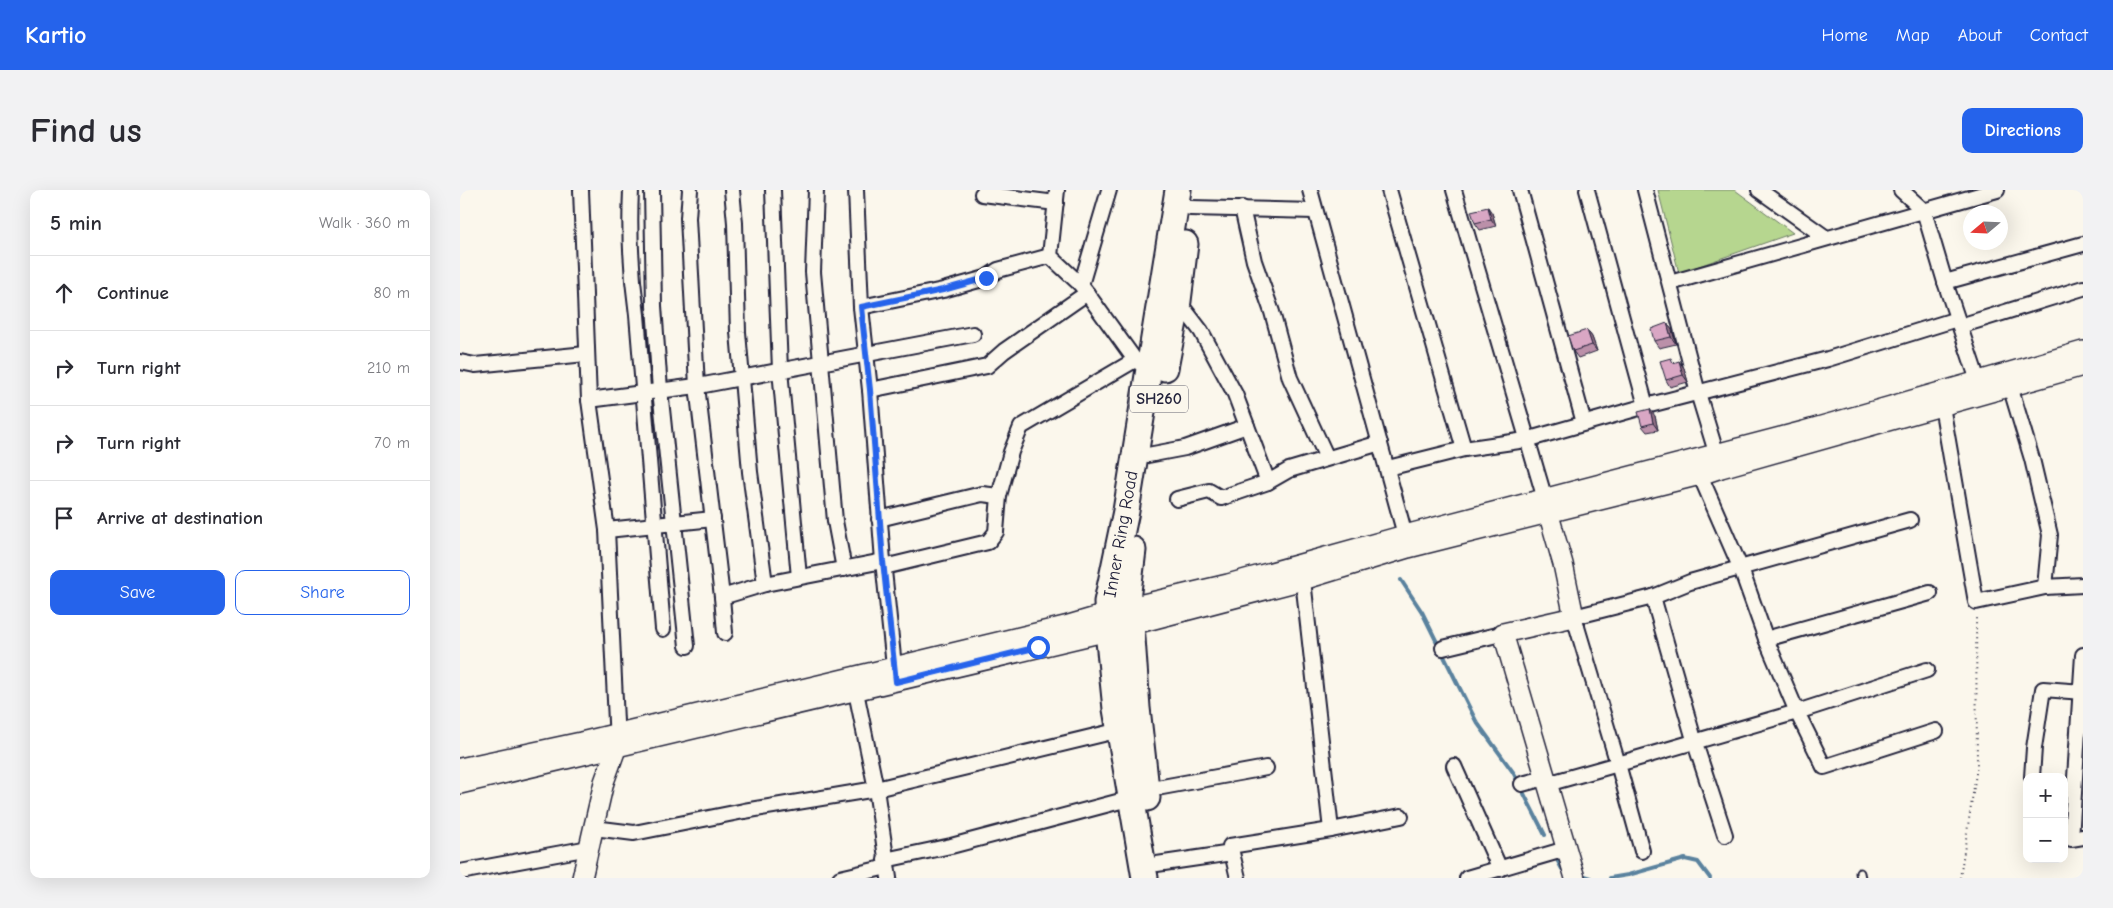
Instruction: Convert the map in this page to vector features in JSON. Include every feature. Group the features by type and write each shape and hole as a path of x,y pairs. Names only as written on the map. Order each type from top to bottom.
{"highway":[{"name":"Inner Ring Road","path":"1139,794 1120,730 1118,619 1178,300 1187,196"},
{"name":"Inner Ring Road","path":"1153,873 1139,794 1118,619 1108,602 1126,511 1141,364 1187,196"}],"street":[{"path":"581,190 589,400 607,530 617,739 604,782 582,878"},
{"path":"631,190 630,243 663,629"},
{"path":"652,190 654,306 660,390 688,646"},
{"path":"690,190 688,218 697,386 725,633"},
{"path":"732,190 735,223 738,332 750,472 766,584"},
{"path":"773,190 780,370 798,577"},
{"path":"816,190 813,272 835,521 844,569"},
{"path":"856,190 861,307 870,390 883,564 895,674"},
{"path":"870,390 988,366 1004,351 1084,289 1109,190"},
{"path":"1310,190 1388,468 1406,541"},
{"path":"1389,190 1464,449"},
{"path":"1454,190 1564,564 1574,617 1642,851"},
{"path":"1520,190 1584,423"},
{"path":"1588,190 1646,406"},
{"path":"1646,190 1698,393 1719,461"},
{"path":"1759,190 1825,237"},
{"path":"1901,190 1924,211 1945,282 1980,387"},
{"path":"1670,283 1825,237 1997,190"},
{"path":"982,194 1057,196 1050,256"},
{"path":"1187,196 1242,208 1315,211"},
{"path":"1242,208 1254,261 1272,312 1290,378 1328,458"},
{"path":"1945,282 2083,244"},
{"path":"861,307 943,290 986,278 998,270 1050,256"},
{"path":"722,598 766,584 798,577 883,564 988,542 996,532 999,496 1011,452 1022,427 1141,364 1084,289 1050,256"},
{"path":"1388,468 1464,449 1526,440 2083,288"},
{"path":"1178,300 1201,331 1235,394 1268,482"},
{"path":"589,400 697,386 973,334"},
{"path":"460,784 617,739 895,674 1118,619 1228,584 1304,571 1406,541 1698,468 1939,400 2083,351"},
{"path":"460,362 475,365 586,354"},
{"path":"1980,387 2010,386 2083,366"},
{"path":"2010,386 2032,458 2050,535 2046,588"},
{"path":"1939,400 1976,602 2046,588 2083,585"},
{"path":"1148,455 1185,448 1247,426"},
{"path":"1177,499 1209,491 1221,498 1268,482 1290,470 1380,443"},
{"path":"1698,468 1740,569 1766,639 1797,712 1824,767 1936,731"},
{"path":"879,519 982,494 999,496"},
{"path":"607,530 712,519"},
{"path":"1443,648 1653,597 1690,582 1910,520"},
{"path":"1304,571 1332,830"},
{"path":"1766,639 1930,593"},
{"path":"1653,597 1724,836"},
{"path":"1505,632 1503,633 1575,878"},
{"path":"2073,839 2083,655"},
{"path":"1522,784 1546,781 1618,764 1695,743 1927,670"},
{"path":"854,683 876,790 887,868"},
{"path":"2032,773 2043,689 2082,692"},
{"path":"594,828 634,833 744,811 876,790 1120,730"},
{"path":"460,768 617,739"},
{"path":"1454,766 1500,870"},
{"path":"840,878 887,868 951,846 1139,794 1266,768"},
{"path":"1238,878 1230,846 1332,830 1401,816"},
{"path":"460,872 589,848"},
{"path":"1467,878 1500,870 1566,848"},
{"path":"1153,873 1232,853"}],"path":[{"path":"1960,878 1977,767 1976,602"}],"green space":[{"path":"1658,190 1735,190 1793,233 1679,273"}],"building":[{"path":"1488,207 1491,219 1475,223 1471,211"},
{"path":"1667,323 1671,337 1654,341 1651,329"},
{"path":"1587,330 1592,345 1573,351 1568,336"},
{"path":"1671,358 1673,363 1679,361 1683,375 1666,380 1660,361"},
{"path":"1650,409 1653,423 1642,426 1638,412"}],"waterway":[{"path":"1401,580 1422,612 1476,721 1513,772 1545,835"},
{"path":"1555,856 1562,869"},
{"path":"1610,878 1628,875 1685,859 1698,862 1710,878"},
{"path":"1585,876 1591,878"}],"route":[{"path":"986,278 943,290 861,307 870,390 883,561 896,682 1038,647"}]}
